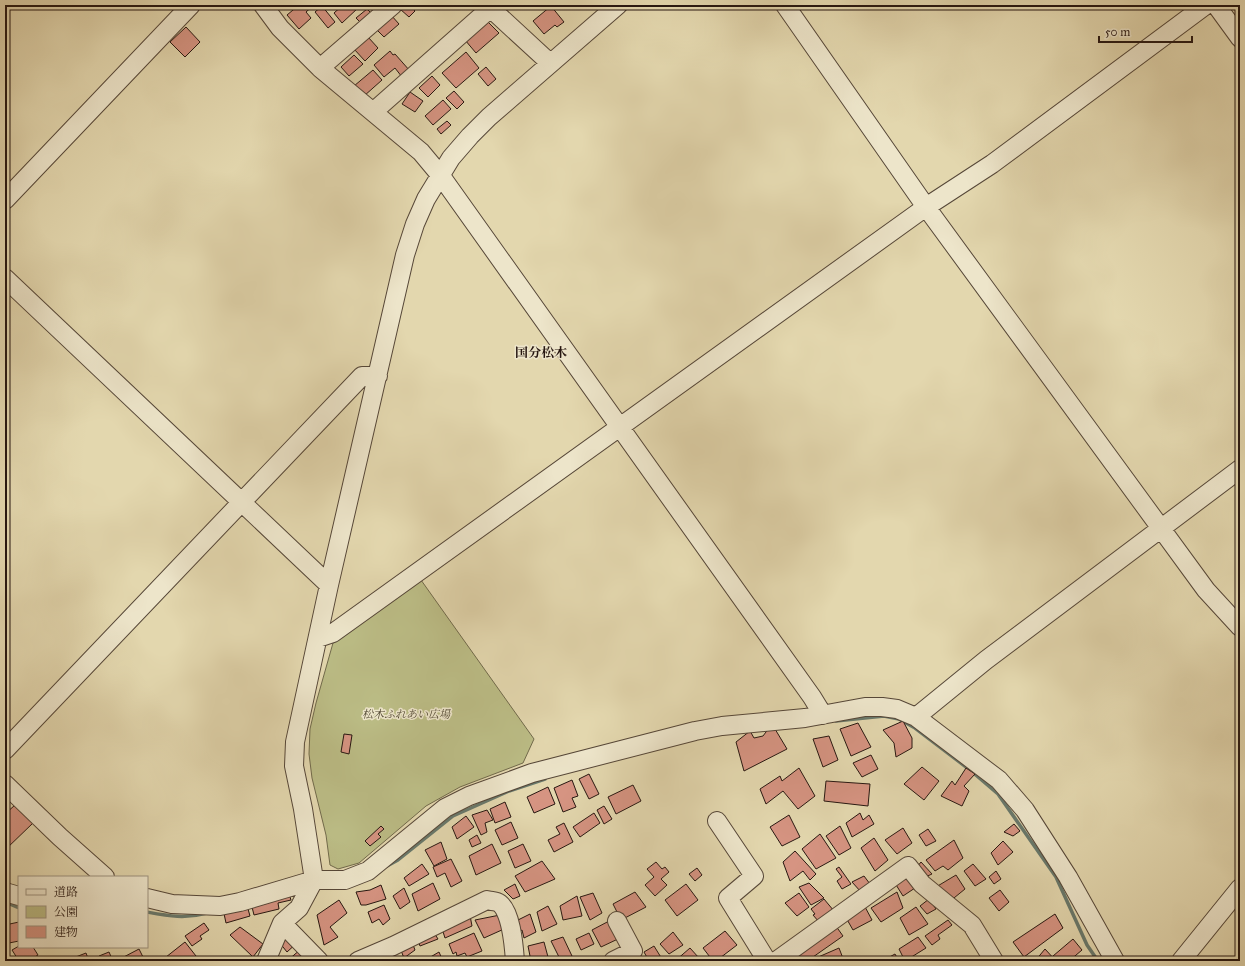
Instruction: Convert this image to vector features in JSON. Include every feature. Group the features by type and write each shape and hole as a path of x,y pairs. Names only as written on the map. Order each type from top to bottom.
{"street":[{"path":"5,200 191,5"},
{"path":"262,5 280,28 320,68 421,152 441,176 808,691 823,715"},
{"path":"320,68 393,5"},
{"path":"266,961 282,923 299,908 314,880 303,809 294,766 298,728 329,585 405,255 415,224 426,199 451,158 470,136 550,63 618,5"},
{"path":"786,5 926,207 1206,590 1240,627"},
{"path":"318,638 333,633 926,207 992,164 1206,5"},
{"path":"1216,5 1240,38"},
{"path":"373,112 491,6 550,63"},
{"path":"5,278 329,585"},
{"path":"5,750 362,376 378,376"},
{"path":"916,717 993,655 1240,469"},
{"path":"148,898 172,904 220,906 240,902 314,880 345,880 368,871 445,808 470,796 532,773 695,730 805,718 865,707 882,707 897,709 916,717 998,780 1025,810 1068,877 1115,961"},
{"path":"5,784 60,837 104,876"},
{"path":"717,821 754,876 728,898 778,960 908,866 922,884 972,926 994,961"},
{"path":"1181,961 1240,888"},
{"path":"5,892 18,896"},
{"path":"358,961 393,946 487,900 498,902 505,909 513,936 515,961"},
{"path":"613,961 633,951 617,921"},
{"path":"282,923 319,961"}],"green space":[{"name":"松木ふれあい広場","path":"421,580 534,739 523,763 460,787 426,806 359,863 338,869 330,865 326,835 312,778 309,754 310,729 333,643"}],"building":[{"path":"299,5 314,5 306,12 311,18 299,29 287,15"},
{"path":"343,5 355,5 358,8 342,23 334,13"},
{"path":"404,5 410,5 415,11 409,17 400,9"},
{"path":"322,6 335,22 328,28 315,12"},
{"path":"551,6 564,22 557,27 555,25 544,34 533,21"},
{"path":"367,9 373,15 362,24 356,18"},
{"path":"391,15 399,24 384,37 376,29"},
{"path":"487,21 499,33 476,53 465,40"},
{"path":"186,27 200,42 185,57 170,42"},
{"path":"368,37 378,48 365,61 354,49"},
{"path":"390,51 393,55 395,54 410,71 402,77 395,68 384,77 374,65"},
{"path":"466,52 479,68 456,88 442,73"},
{"path":"354,55 363,64 349,76 341,67"},
{"path":"486,67 496,79 488,86 478,74"},
{"path":"373,70 382,80 364,96 354,86"},
{"path":"432,76 440,85 428,97 419,88"},
{"path":"454,91 464,102 457,109 446,98"},
{"path":"410,92 423,101 415,112 402,104"},
{"path":"443,100 451,109 433,125 425,116"},
{"path":"447,121 451,125 441,134 437,129"},
{"path":"903,721 912,738 912,748 896,757 894,743 883,730"},
{"path":"858,723 871,747 851,756 840,729"},
{"path":"772,724 787,749 744,771 736,742 750,731 754,738 763,736"},
{"path":"344,734 352,735 349,754 341,752"},
{"path":"829,736 838,760 823,767 813,739"},
{"path":"871,755 878,769 862,777 853,763"},
{"path":"922,767 939,781 924,800 904,784"},
{"path":"799,768 815,796 798,809 783,791 766,804 760,789 780,776 782,781"},
{"path":"966,768 975,774 964,786 969,791 962,806 941,796 952,781 955,785"},
{"path":"589,774 599,794 589,799 579,779"},
{"path":"572,780 578,796 572,798 576,807 563,812 554,788"},
{"path":"826,781 870,784 868,806 824,801"},
{"path":"633,785 641,801 616,814 608,797"},
{"path":"548,787 555,804 534,813 527,797"},
{"path":"505,802 511,817 495,823 490,809"},
{"path":"15,805 33,823 5,850 5,814"},
{"path":"604,806 612,819 604,824 597,810"},
{"path":"487,810 493,820 485,823 487,832 481,835 472,815"},
{"path":"594,813 600,823 580,837 573,827"},
{"path":"860,813 863,820 869,815 874,824 852,837 846,823"},
{"path":"789,815 800,837 782,846 770,827"},
{"path":"466,816 474,827 457,839 452,827"},
{"path":"511,822 518,838 502,845 495,830"},
{"path":"564,823 573,842 554,852 548,840 560,834 556,827"},
{"path":"1014,824 1020,831 1013,836 1004,832"},
{"path":"381,826 384,829 378,834 381,837 370,846 365,841"},
{"path":"840,826 851,848 839,855 826,836"},
{"path":"903,828 912,843 897,854 885,840"},
{"path":"928,829 936,841 926,846 919,835"},
{"path":"820,834 836,858 816,869 802,849"},
{"path":"477,835 481,843 472,847 469,840"},
{"path":"874,838 888,860 875,871 861,848"},
{"path":"954,840 963,858 948,870 943,866 935,871 926,860"},
{"path":"1003,841 1013,852 998,865 991,853"},
{"path":"441,842 447,859 434,866 425,850"},
{"path":"492,844 501,863 476,875 469,856"},
{"path":"523,844 531,861 515,868 508,851"},
{"path":"795,851 816,874 810,880 803,871 790,881 783,862"},
{"path":"451,859 462,881 451,887 445,873 437,877 433,867"},
{"path":"542,861 555,879 525,892 515,876"},
{"path":"656,862 662,869 665,867 669,872 661,879 667,885 655,896 645,885 654,877 647,869"},
{"path":"921,862 932,874 923,878 917,867"},
{"path":"422,864 429,874 409,886 404,878"},
{"path":"973,864 986,879 975,886 964,871"},
{"path":"839,867 851,884 842,889 837,881 842,877 836,869"},
{"path":"697,868 702,875 695,881 689,874"},
{"path":"907,871 918,886 903,896 893,880"},
{"path":"996,871 1001,879 994,884 989,877"},
{"path":"956,875 965,889 949,902 936,887"},
{"path":"864,876 870,884 861,892 852,882"},
{"path":"433,883 440,899 418,911 412,894"},
{"path":"809,883 824,898 811,905 799,887"},
{"path":"515,884 520,896 513,899 504,890"},
{"path":"686,884 698,900 677,916 665,900"},
{"path":"381,885 386,899 361,905 356,892 370,890"},
{"path":"404,888 410,902 400,909 393,896"},
{"path":"1000,890 1009,902 999,911 989,898"},
{"path":"635,892 646,907 621,920 613,904"},
{"path":"897,892 903,908 881,922 871,908"},
{"path":"593,893 602,913 590,920 580,897"},
{"path":"799,893 809,907 797,916 785,903"},
{"path":"289,894 291,900 278,903 279,909 254,915 251,903"},
{"path":"577,896 582,916 563,920 560,906"},
{"path":"824,899 834,911 819,922 813,915 815,914 811,909"},
{"path":"929,899 936,909 927,914 920,906"},
{"path":"339,900 347,913 330,927 338,937 324,945 317,915"},
{"path":"246,902 250,916 226,923 223,909"},
{"path":"384,905 390,919 383,925 379,919 372,923 368,912"},
{"path":"468,905 472,926 445,938 439,919"},
{"path":"864,905 872,920 853,930 845,916"},
{"path":"548,906 557,924 542,931 537,912"},
{"path":"916,907 928,924 909,935 900,918"},
{"path":"530,914 536,932 524,938 522,930 518,932 516,921"},
{"path":"1055,914 1063,928 1024,957 1013,942"},
{"path":"500,915 504,929 484,938 475,920"},
{"path":"611,920 620,938 601,947 592,930"},
{"path":"948,920 952,925 938,935 940,939 932,945 925,936"},
{"path":"18,922 18,941 9,943 5,925"},
{"path":"427,922 438,939 420,946 413,926"},
{"path":"833,922 843,936 813,957 798,957 795,959 790,952"},
{"path":"204,923 209,930 200,936 202,939 192,946 185,936"},
{"path":"240,927 263,944 253,957 230,935"},
{"path":"725,931 737,945 716,961 713,961 703,948"},
{"path":"408,932 415,950 404,958 396,938"},
{"path":"673,932 683,945 669,954 660,944"},
{"path":"474,933 482,951 467,957 465,953 457,956 456,952 453,954 449,944"},
{"path":"589,933 594,944 581,950 576,939"},
{"path":"278,935 298,942 287,952 279,942"},
{"path":"563,937 572,956 561,961 551,941"},
{"path":"918,937 926,948 905,961 899,949"},
{"path":"1073,939 1082,950 1069,961 1057,961 1053,956"},
{"path":"185,942 196,956 189,961 161,961"},
{"path":"544,942 548,957 531,961 528,946"},
{"path":"654,946 662,959 659,961 649,961 644,952"},
{"path":"18,947 18,948 34,948 38,955 28,961 19,961 12,950"},
{"path":"690,948 699,958 695,961 675,961"},
{"path":"839,948 844,961 818,961 816,958"},
{"path":"139,949 145,961 118,961 118,960"},
{"path":"301,949 312,961 287,961"},
{"path":"1045,949 1056,961 1035,961"},
{"path":"109,952 113,961 101,961 99,956"},
{"path":"439,952 443,961 428,961 427,959"},
{"path":"86,953 89,961 68,961 68,960"},
{"path":"895,954 899,961 882,961"}],"waterway":[{"path":"836,721 884,716 899,719 915,728 970,770 998,794 1056,877 1087,945 1098,961"},
{"path":"387,866 398,860 453,816 509,791 545,779"},
{"path":"5,902 18,908"},
{"path":"148,912 170,916 191,916 207,913"}],"district":[{"name":"国分松木","path":"541,352"}]}
